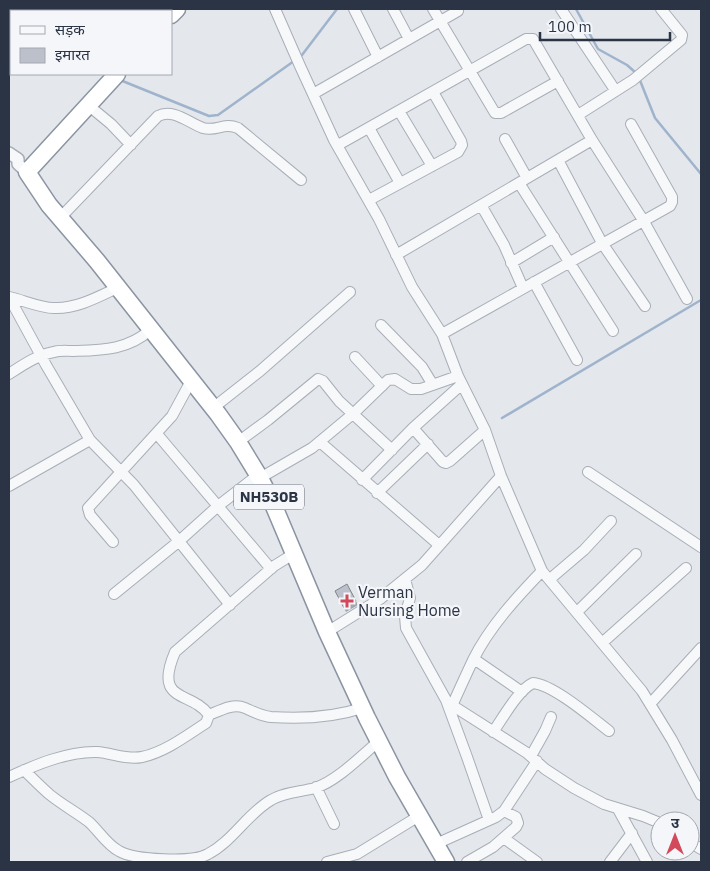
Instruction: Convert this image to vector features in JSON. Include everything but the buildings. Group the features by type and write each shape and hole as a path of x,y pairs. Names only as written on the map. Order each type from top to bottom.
{"highway":[{"path":"18,166 88,104 116,75"},
{"name":"NH530B","path":"18,166 213,408 238,442 259,476 295,553 327,632 362,708 419,816 446,862"}],"street":[{"path":"275,9 338,146 369,200 412,287 442,334 460,380 485,430 501,476 542,570 578,612 650,704 697,775 701,795"},
{"path":"354,9 378,57"},
{"path":"393,9 409,39"},
{"path":"433,9 493,111 497,114 558,81"},
{"path":"561,9 615,90"},
{"path":"578,115 633,80 681,40 682,35 661,9"},
{"path":"313,94 458,11"},
{"path":"338,146 526,39 533,39 592,140 643,220 687,299"},
{"path":"369,200 458,152 462,146 433,92"},
{"path":"88,104 131,145"},
{"path":"399,111 432,166"},
{"path":"60,218 162,114 174,115 209,129 227,125 232,126 243,132 301,180"},
{"path":"442,334 670,206 672,199 631,124"},
{"path":"369,128 400,183"},
{"path":"505,139 523,181 554,237 613,331"},
{"path":"396,254 592,140"},
{"path":"9,153 18,159 18,166"},
{"path":"558,160 602,243 646,306"},
{"path":"481,206 504,244 523,288"},
{"path":"511,263 554,237"},
{"path":"534,282 578,360"},
{"path":"117,288 94,299 63,308 52,308 9,297 40,355 90,440 134,485 230,605"},
{"path":"213,408 260,371 350,292"},
{"path":"381,325 422,367 433,385"},
{"path":"9,374 40,355 56,351 100,350 123,346 134,342 150,330"},
{"path":"355,357 382,386"},
{"path":"114,594 178,542 218,506 259,476 320,442 392,378 411,389 421,389 460,380"},
{"path":"238,442 318,379 323,381 338,401 354,413 392,450"},
{"path":"362,480 460,380"},
{"path":"112,542 90,515 88,508 172,416 191,381"},
{"path":"413,428 443,462 448,463 485,430"},
{"path":"157,434 271,569"},
{"path":"9,486 90,440"},
{"path":"320,442 439,545"},
{"path":"377,493 428,444"},
{"path":"588,472 701,547"},
{"path":"327,632 380,599 422,565 501,476"},
{"path":"550,579 584,550 611,520"},
{"path":"209,716 199,706 174,692 169,680 169,670 175,652 271,569 295,553"},
{"path":"578,612 636,554"},
{"path":"602,643 686,568"},
{"path":"449,704 492,630 542,570"},
{"path":"405,579 410,598 405,616 406,628 449,704 489,820"},
{"path":"650,704 701,648"},
{"path":"474,659 522,692"},
{"path":"493,732 522,692 530,684 536,683 577,706 609,731"},
{"path":"449,704 534,759 546,770 574,788 618,809 650,819"},
{"path":"9,777 47,761 86,752 99,752 128,758 153,754 206,723 209,716 232,706 240,706 261,716 312,718 343,714 362,708"},
{"path":"436,844 489,820 504,811 534,759 551,717"},
{"path":"24,770 49,794 88,822 120,852 131,856 148,858 191,859 206,856 219,848 258,809 272,799 316,787 335,777 379,741"},
{"path":"316,787 334,824"},
{"path":"618,809 647,862"},
{"path":"467,862 484,858 518,823 516,817 504,811"},
{"path":"327,862 357,854 419,816"},
{"path":"610,862 632,834"},
{"path":"504,839 537,862"}],"waterway":[{"path":"298,58 337,9"},
{"path":"576,9 598,49 627,65 636,73"},
{"path":"120,80 209,116 218,115 294,61"},
{"path":"639,78 655,118 701,174"},
{"path":"502,418 701,300"}],"place":[{"name":"Verman Nursing Home","path":"347,601"}]}
